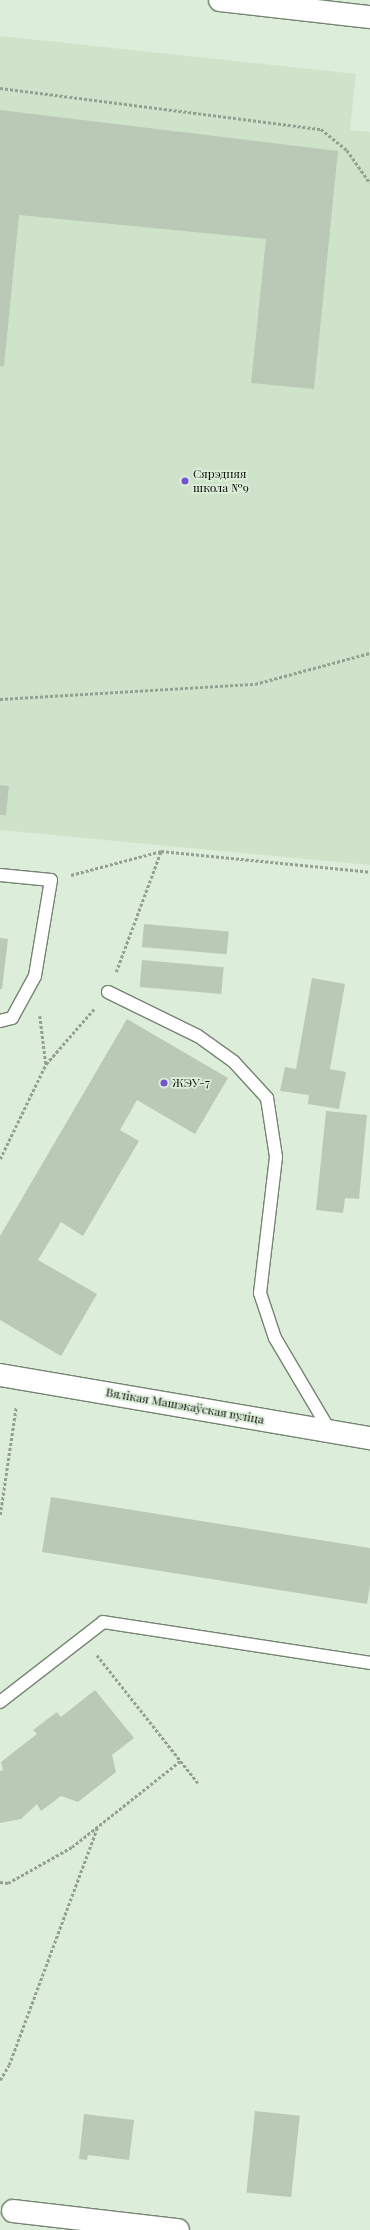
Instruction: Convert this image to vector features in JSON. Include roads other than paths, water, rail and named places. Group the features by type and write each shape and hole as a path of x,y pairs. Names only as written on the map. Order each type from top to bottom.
{"street":[{"path":"220,0 370,17"},
{"name":"Вялікая Машэкаўская вуліца","path":"10,1376 370,1438"},
{"path":"13,2211 178,2230"}],"lane":[{"path":"0,875 51,880 34,976 12,1018 0,1021"},
{"path":"108,992 198,1036 234,1062 267,1098 276,1157 260,1293 276,1338 330,1431"},
{"path":"0,1702 103,1622 370,1663"}],"place":[{"name":"Сярэдняя школа №9","path":"185,481"},
{"name":"ЖЭУ-7","path":"164,1083"}]}
